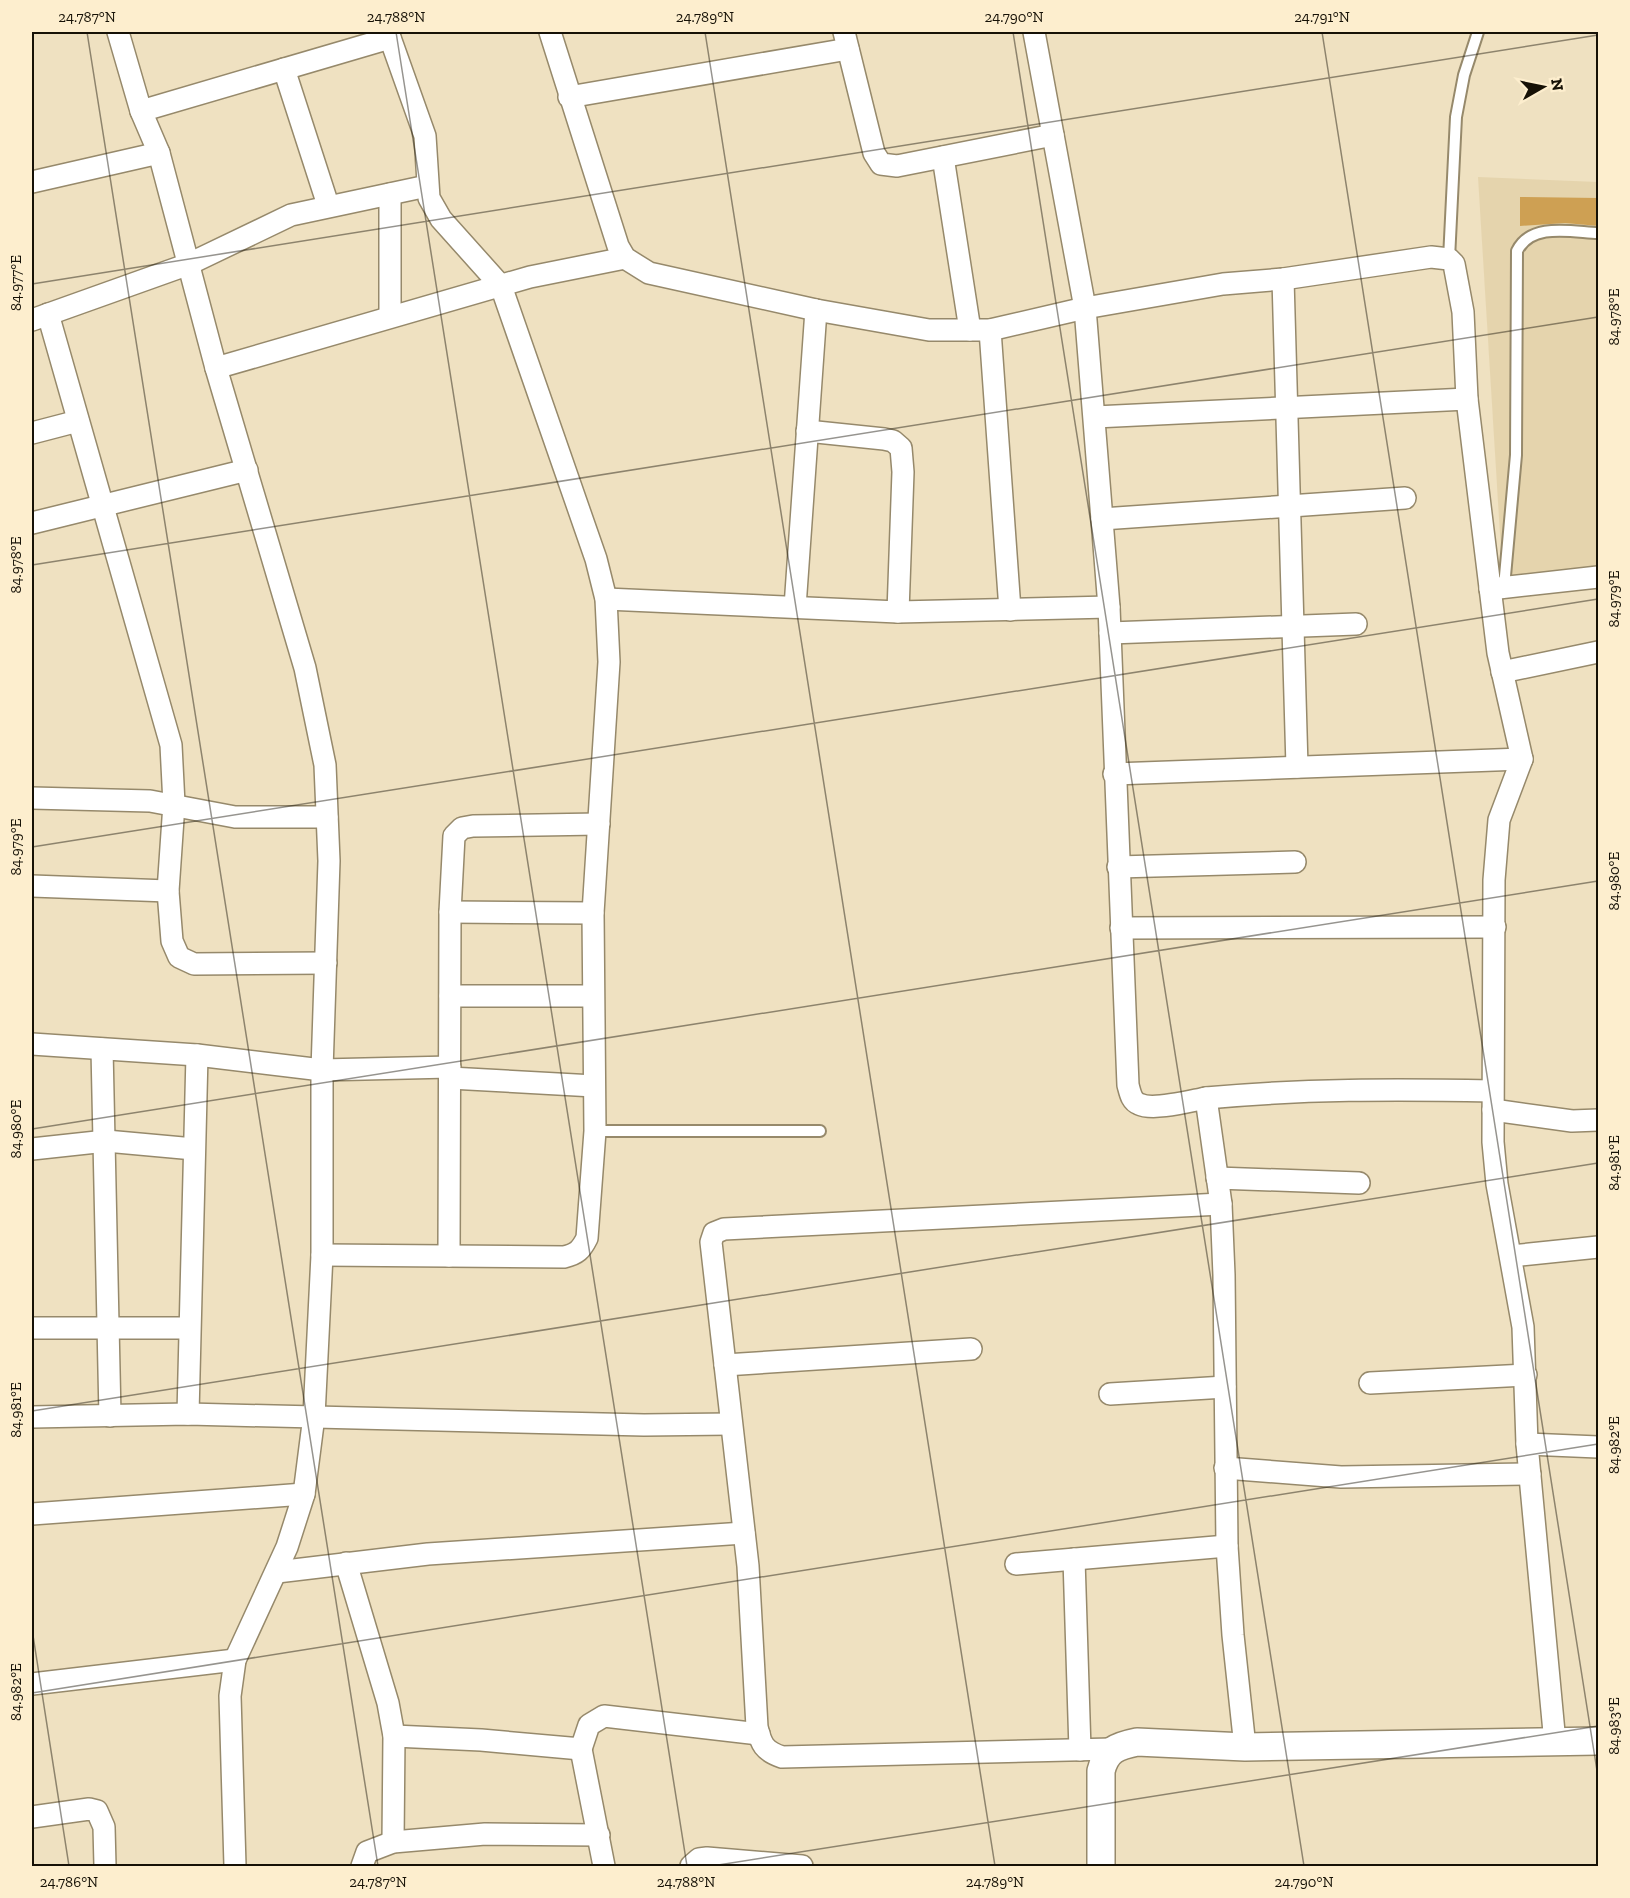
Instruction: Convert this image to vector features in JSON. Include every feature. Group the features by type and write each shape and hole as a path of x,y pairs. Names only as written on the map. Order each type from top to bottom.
{"street":[{"path":"118,32 141,111 159,153 216,368 305,668 325,765 329,861 322,1071 322,1255 314,1416 304,1494 277,1572 235,1660 230,1696 235,1866"},
{"path":"549,32 611,229 625,258 649,273 816,310 929,330 980,330 1085,308 1223,284 1283,279 1431,257 1449,259 1455,264 1463,312 1467,399 1497,588 1502,672 1522,759 1499,820 1494,880 1492,1101 1497,1184 1522,1316 1527,1444 1555,1743"},
{"path":"1034,32 1085,308 1095,417 1109,607 1118,867 1128,1085 1131,1097 1138,1104 1149,1107 1206,1098 1294,1090 1362,1088 1492,1101 1572,1121 1598,1121"},
{"path":"141,111 389,35 425,136 429,198 441,219 501,286 596,558 606,599 609,662 593,913 595,1131 587,1238 582,1249 564,1257 322,1255"},
{"path":"569,97 846,40 874,153 880,164 897,166 1053,135"},
{"path":"284,69 328,205"},
{"path":"32,182 159,153"},
{"path":"943,157 980,330 1010,610"},
{"path":"326,963 195,964 185,962 179,957 172,941 168,891 174,804 171,745 78,421 40,317 189,264 291,215 328,205 427,186"},
{"path":"390,194 390,316"},
{"path":"216,368 530,277 625,258"},
{"path":"1283,279 1297,767"},
{"path":"795,607 816,310"},
{"path":"1095,417 1467,399"},
{"path":"32,433 78,421"},
{"path":"807,431 884,439 893,441 901,448 903,472 898,612"},
{"path":"32,523 247,470"},
{"path":"1102,519 1405,498"},
{"path":"1497,588 1599,577"},
{"path":"606,599 898,612 1109,607"},
{"path":"1110,633 1356,624"},
{"path":"1502,672 1599,652"},
{"path":"1114,774 1522,759"},
{"path":"32,798 174,804 235,817 327,817"},
{"path":"448,1256 450,912 454,836 462,828 599,824"},
{"path":"1118,867 1295,862"},
{"path":"32,886 168,891"},
{"path":"450,912 593,913"},
{"path":"1121,928 1495,927"},
{"path":"450,996 592,996"},
{"path":"32,1044 197,1054 322,1071 450,1073 594,1086"},
{"path":"102,1049 106,1141 110,1416"},
{"path":"188,1413 197,1054"},
{"path":"1206,1098 1221,1203 1227,1546 1233,1635 1245,1747"},
{"path":"32,1149 106,1141 194,1149"},
{"path":"1217,1178 1359,1183"},
{"path":"1221,1203 724,1229 714,1233 711,1242 744,1533 760,1743 768,1752 782,1757 1112,1749 1137,1742 1245,1747 1599,1741"},
{"path":"1511,1256 1599,1247"},
{"path":"32,1328 189,1328"},
{"path":"724,1365 971,1349"},
{"path":"1370,1383 1526,1375"},
{"path":"1110,1394 1225,1387"},
{"path":"32,1417 188,1413 644,1425 731,1424"},
{"path":"1527,1444 1599,1447"},
{"path":"1225,1468 1341,1477 1530,1474"},
{"path":"32,1514 304,1494"},
{"path":"277,1572 346,1563 562,1543 744,1533"},
{"path":"1017,1564 1227,1546"},
{"path":"1074,1559 1080,1750"},
{"path":"346,1563 388,1703 394,1736 393,1842"},
{"path":"32,1684 235,1660"},
{"path":"604,1866 584,1774 581,1749 589,1725 604,1716 759,1734"},
{"path":"394,1736 481,1740 581,1749"},
{"path":"1101,1866 1101,1771 1104,1758 1112,1749"},
{"path":"32,1817 89,1809 97,1811 104,1827 105,1866"},
{"path":"362,1866 367,1852 393,1842 506,1833 599,1835"},
{"path":"691,1866 699,1859 708,1858 802,1866"}],"lane":[{"path":"1449,259 1456,117 1464,75 1478,32"},
{"path":"1497,588 1516,455 1517,251 1521,242 1528,236 1548,231 1599,233"},
{"path":"595,1131 820,1131"}],"shaded area":[{"path":"1478,177 1598,182 1598,582 1504,599"}],"building":[{"path":"1520,197 1599,198 1599,226 1565,223 1520,226"}]}
